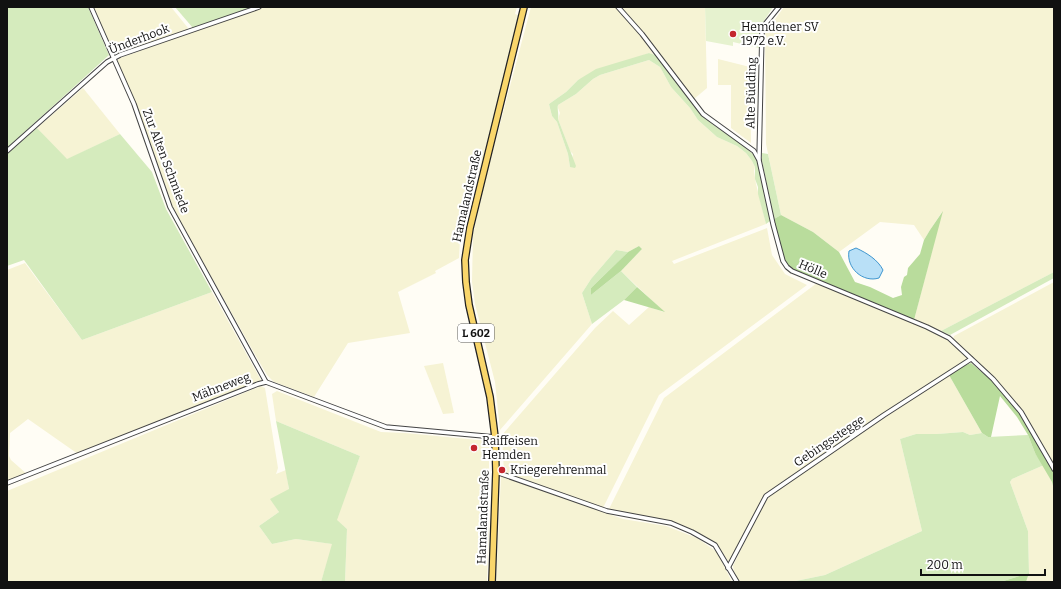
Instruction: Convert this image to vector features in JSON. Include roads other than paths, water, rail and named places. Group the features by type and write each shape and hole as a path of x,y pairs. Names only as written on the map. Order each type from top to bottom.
{"main road":[{"name":"Hamalandstraße","path":"492,582 496,472 495,437 490,397 469,305 466,282 466,260 470,228 524,7"}],"street":[{"name":"Zur Alten Schmiede","path":"91,7 134,104 170,207 266,382"},
{"name":"Ünderhook","path":"7,151 113,59 259,7"},
{"name":"Hölle","path":"618,7 642,34 703,114 754,151 759,160 773,224 783,261 787,267 792,271 938,332 949,338 993,379 1021,412 1054,469"},
{"name":"Alte Büdding","path":"759,160 762,32 766,23 779,7"},
{"name":"Gebingsstegge","path":"728,568 766,496 891,410 971,359"},
{"name":"Mähneweg","path":"7,483 266,382 386,427 495,437"},
{"path":"496,472 607,511 672,523 692,532 715,546 737,582"}],"water":[{"path":"856,248 872,257 881,266 883,270 879,278 867,278 857,273 853,268 850,263 849,251"}],"place":[{"name":"Hemdener SV 1972 e.V.","path":"733,34"},
{"name":"Raiffeisen Hemden","path":"474,448"},
{"name":"Kriegerehrenmal","path":"502,470"}]}
